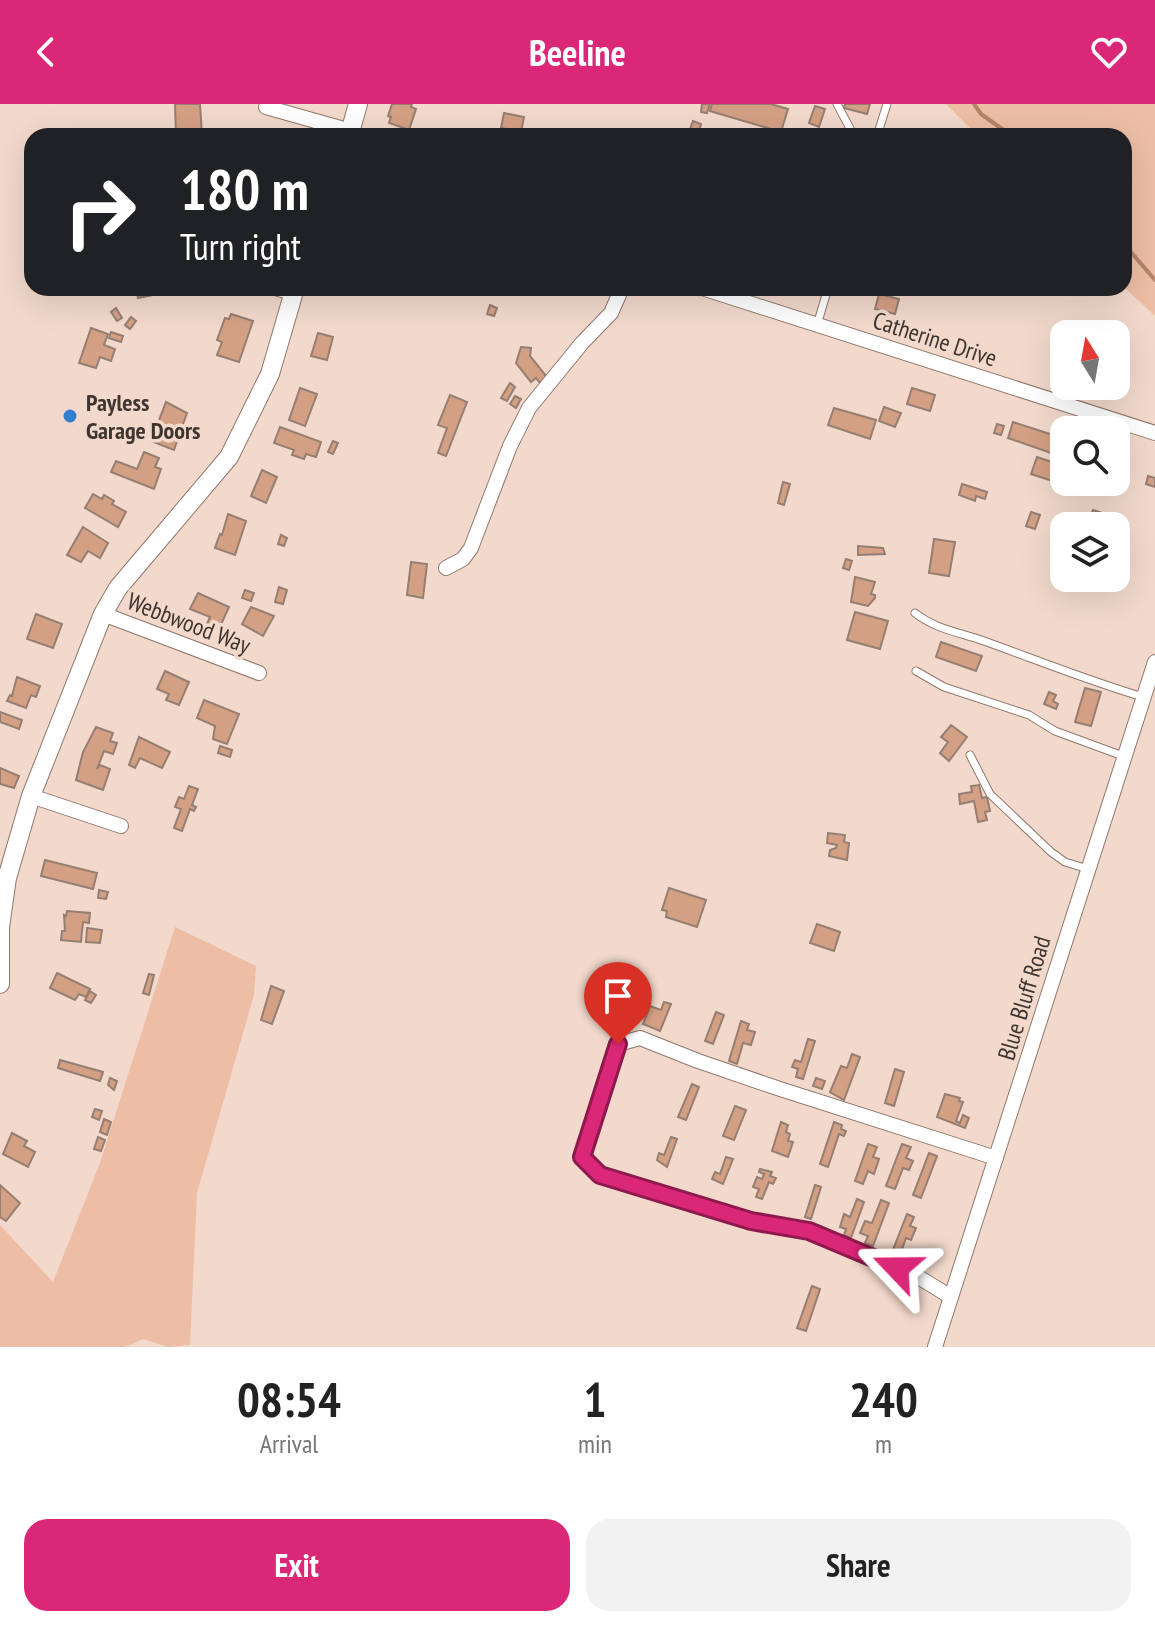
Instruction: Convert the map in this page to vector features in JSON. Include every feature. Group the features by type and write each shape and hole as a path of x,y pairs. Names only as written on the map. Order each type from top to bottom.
{"street":[{"path":"352,128 358,104"},
{"path":"266,107 331,128"},
{"path":"0,984 0,927 7,878 31,796 103,614 118,588 229,457 270,374 287,296"},
{"path":"446,568 463,559 471,548 510,446 529,408 611,313 618,296"},
{"name":"Catherine Drive","path":"727,296 1155,433"},
{"name":"Webbwood Way","path":"103,614 259,673"},
{"name":"Blue Bluff Road","path":"935,1347 1155,662"},
{"path":"31,796 121,826"},
{"path":"951,1297 920,1278 809,1231 751,1221 600,1175 582,1157 607,1075 618,1044 640,1038 780,1089 996,1158"}],"lane":[{"path":"837,104 850,128"},
{"path":"880,128 887,104"},
{"path":"817,325 826,296"},
{"path":"915,613 942,630 1143,697"},
{"path":"916,671 944,687 1029,715 1055,731 1123,756"},
{"path":"970,755 990,794 1051,852 1065,862 1088,869"}],"shaded area":[{"path":"946,104 1155,104 1155,316 1132,294 1132,128 970,128"},
{"path":"175,927 256,966 254,995 197,1193 190,1345 168,1347 143,1339 125,1347 0,1347 0,1225 53,1282 100,1163"}],"building":[{"path":"175,104 200,104 202,128 176,128"},
{"path":"392,104 412,104 411,107 416,109 410,128 389,123 391,117 388,116"},
{"path":"702,104 710,104 707,113 701,112"},
{"path":"712,104 771,104 788,109 782,128 767,128 710,111"},
{"path":"845,104 870,104 867,114 844,108"},
{"path":"815,106 825,109 819,127 809,123"},
{"path":"504,113 524,117 522,128 501,128"},
{"path":"693,121 701,124 700,128 690,128"},
{"path":"878,296 899,299 895,314 875,309"},
{"path":"490,305 497,308 494,316 487,314"},
{"path":"116,308 122,318 117,321 111,312"},
{"path":"231,314 253,321 239,362 217,355 222,342 217,340 225,318 229,319"},
{"path":"131,317 136,321 130,329 125,325"},
{"path":"91,328 108,334 104,345 115,349 111,361 100,357 96,368 79,363"},
{"path":"111,332 123,336 121,342 109,338"},
{"path":"318,333 333,337 327,360 311,356"},
{"path":"521,347 531,348 530,356 547,377 540,383 536,378 531,382 516,363"},
{"path":"510,383 515,387 507,401 501,398"},
{"path":"300,388 317,394 305,426 289,420"},
{"path":"912,388 935,395 930,411 907,404"},
{"path":"450,395 467,402 446,456 438,453 447,428 438,425"},
{"path":"515,396 521,399 516,408 510,404"},
{"path":"166,402 187,413 174,450 151,441"},
{"path":"884,407 901,413 895,427 879,421"},
{"path":"834,408 876,420 870,439 828,425"},
{"path":"67,410 77,413 73,424 63,420"},
{"path":"1013,422 1050,434 1050,453 1008,438"},
{"path":"997,424 1004,426 1001,435 994,433"},
{"path":"280,427 321,442 316,457 306,454 304,459 292,455 294,450 274,443"},
{"path":"333,441 338,443 333,454 328,452"},
{"path":"144,452 159,458 155,467 161,469 154,489 111,472 116,461 137,469"},
{"path":"1037,457 1050,461 1050,480 1031,474"},
{"path":"262,470 277,477 266,503 251,496"},
{"path":"1148,476 1155,478 1155,487 1146,484"},
{"path":"783,482 790,484 784,505 778,503"},
{"path":"962,484 987,492 985,499 976,496 975,501 959,495"},
{"path":"93,494 102,499 104,495 126,512 118,527 85,508"},
{"path":"1031,512 1040,515 1035,529 1026,526"},
{"path":"228,514 246,521 235,555 215,548"},
{"path":"83,527 108,543 100,558 88,551 81,562 67,555"},
{"path":"281,535 287,538 284,546 278,544"},
{"path":"934,539 955,542 949,576 929,573"},
{"path":"858,546 883,548 885,554 858,555"},
{"path":"846,559 852,561 849,570 843,568"},
{"path":"411,562 427,564 423,598 407,595"},
{"path":"855,577 875,582 871,594 875,598 868,606 851,602"},
{"path":"279,587 287,590 283,604 275,602"},
{"path":"245,590 254,593 251,601 242,598"},
{"path":"198,593 229,607 219,629 207,624 210,617 190,609"},
{"path":"251,607 274,616 263,636 242,624"},
{"path":"855,612 888,621 880,649 847,640"},
{"path":"36,614 62,624 53,648 27,639"},
{"path":"941,642 982,656 976,671 936,657"},
{"path":"165,671 189,682 179,705 166,700 169,694 157,689"},
{"path":"17,677 40,686 36,697 31,695 26,708 7,701 12,696"},
{"path":"1085,688 1101,692 1091,726 1075,722"},
{"path":"1049,692 1056,695 1053,701 1058,704 1056,709 1044,704"},
{"path":"204,700 239,714 227,744 213,739 215,726 197,718"},
{"path":"0,712 22,720 19,729 0,722"},
{"path":"951,725 967,737 949,761 940,753 948,742 941,737"},
{"path":"96,727 113,733 110,741 117,743 113,754 104,751 97,769 100,765 110,769 103,790 76,780 83,752"},
{"path":"139,737 170,752 162,768 140,758 135,768 129,765"},
{"path":"220,746 232,750 230,757 218,753"},
{"path":"0,768 19,776 14,788 0,784"},
{"path":"979,785 982,798 987,797 990,811 985,812 987,820 978,822 974,801 960,804 959,794 972,792 971,786"},
{"path":"189,786 198,789 192,805 196,807 194,811 190,809 182,831 174,828 181,809 175,807 179,797 184,799"},
{"path":"828,833 845,835 844,842 849,843 847,860 829,856 830,850 837,845 827,843"},
{"path":"45,860 97,873 93,889 41,876"},
{"path":"669,888 706,900 697,927 666,917 667,911 662,910"},
{"path":"99,890 108,892 106,899 98,898"},
{"path":"67,911 90,913 89,923 83,922 81,942 61,940"},
{"path":"817,924 840,932 834,951 810,943"},
{"path":"87,928 102,930 100,943 86,942"},
{"path":"57,973 90,989 86,997 79,994 75,1000 50,988"},
{"path":"149,974 154,975 149,995 143,993"},
{"path":"634,979 641,981 630,1007 624,1004"},
{"path":"271,986 284,991 272,1024 261,1020"},
{"path":"90,991 96,995 91,1003 85,1000"},
{"path":"664,1002 671,1004 660,1031 643,1024 650,1006 661,1010"},
{"path":"716,1012 724,1015 713,1044 705,1041"},
{"path":"741,1021 749,1024 747,1030 755,1032 751,1045 743,1043 737,1064 729,1061"},
{"path":"808,1039 815,1041 803,1079 796,1077 798,1069 792,1067 795,1060 801,1062"},
{"path":"852,1054 860,1057 844,1100 830,1092 841,1066 847,1068"},
{"path":"60,1060 103,1072 100,1081 58,1068"},
{"path":"895,1069 904,1072 894,1106 885,1103"},
{"path":"110,1078 117,1081 114,1090 108,1085"},
{"path":"816,1078 825,1081 822,1089 813,1086"},
{"path":"692,1084 699,1087 686,1120 678,1117"},
{"path":"945,1094 960,1098 959,1101 963,1102 956,1121 960,1123 963,1115 969,1118 965,1128 937,1117"},
{"path":"735,1106 746,1110 734,1140 723,1136"},
{"path":"95,1109 102,1111 99,1120 92,1117"},
{"path":"104,1119 111,1122 107,1135 100,1132"},
{"path":"781,1122 788,1125 788,1141 793,1142 788,1157 772,1151"},
{"path":"834,1122 846,1131 844,1136 839,1134 828,1167 820,1164"},
{"path":"12,1133 27,1141 24,1146 35,1152 28,1167 3,1154"},
{"path":"98,1137 105,1140 101,1151 94,1149"},
{"path":"671,1137 677,1139 667,1167 657,1160 659,1153 664,1155"},
{"path":"868,1144 877,1147 873,1157 879,1159 874,1174 868,1171 863,1184 855,1181"},
{"path":"902,1144 911,1147 906,1158 913,1161 909,1170 903,1168 895,1189 886,1186"},
{"path":"929,1153 937,1156 921,1198 913,1195"},
{"path":"726,1157 733,1159 723,1184 712,1179 715,1172 720,1174"},
{"path":"760,1169 772,1172 770,1176 776,1178 773,1184 769,1182 762,1199 756,1197 759,1189 753,1187 757,1177 762,1179 764,1174 759,1172"},
{"path":"0,1185 20,1203 6,1221 0,1217"},
{"path":"815,1185 821,1187 811,1219 805,1217"},
{"path":"857,1199 864,1202 851,1238 844,1235 846,1229 840,1227 844,1214 850,1217"},
{"path":"881,1200 889,1203 873,1246 865,1243 868,1236 860,1233 865,1221 872,1223"},
{"path":"907,1214 914,1217 910,1226 916,1228 911,1240 906,1238 899,1258 891,1255"},
{"path":"812,1286 820,1289 806,1331 797,1328"}],"waterway":[{"path":"974,104 981,114 1001,128"},
{"path":"1132,253 1155,280"}],"place":[{"name":"Payless Garage Doors","path":"70,416"}],"route":[{"path":"618,1044 582,1157 600,1175 751,1221 809,1231 897,1268"}]}
